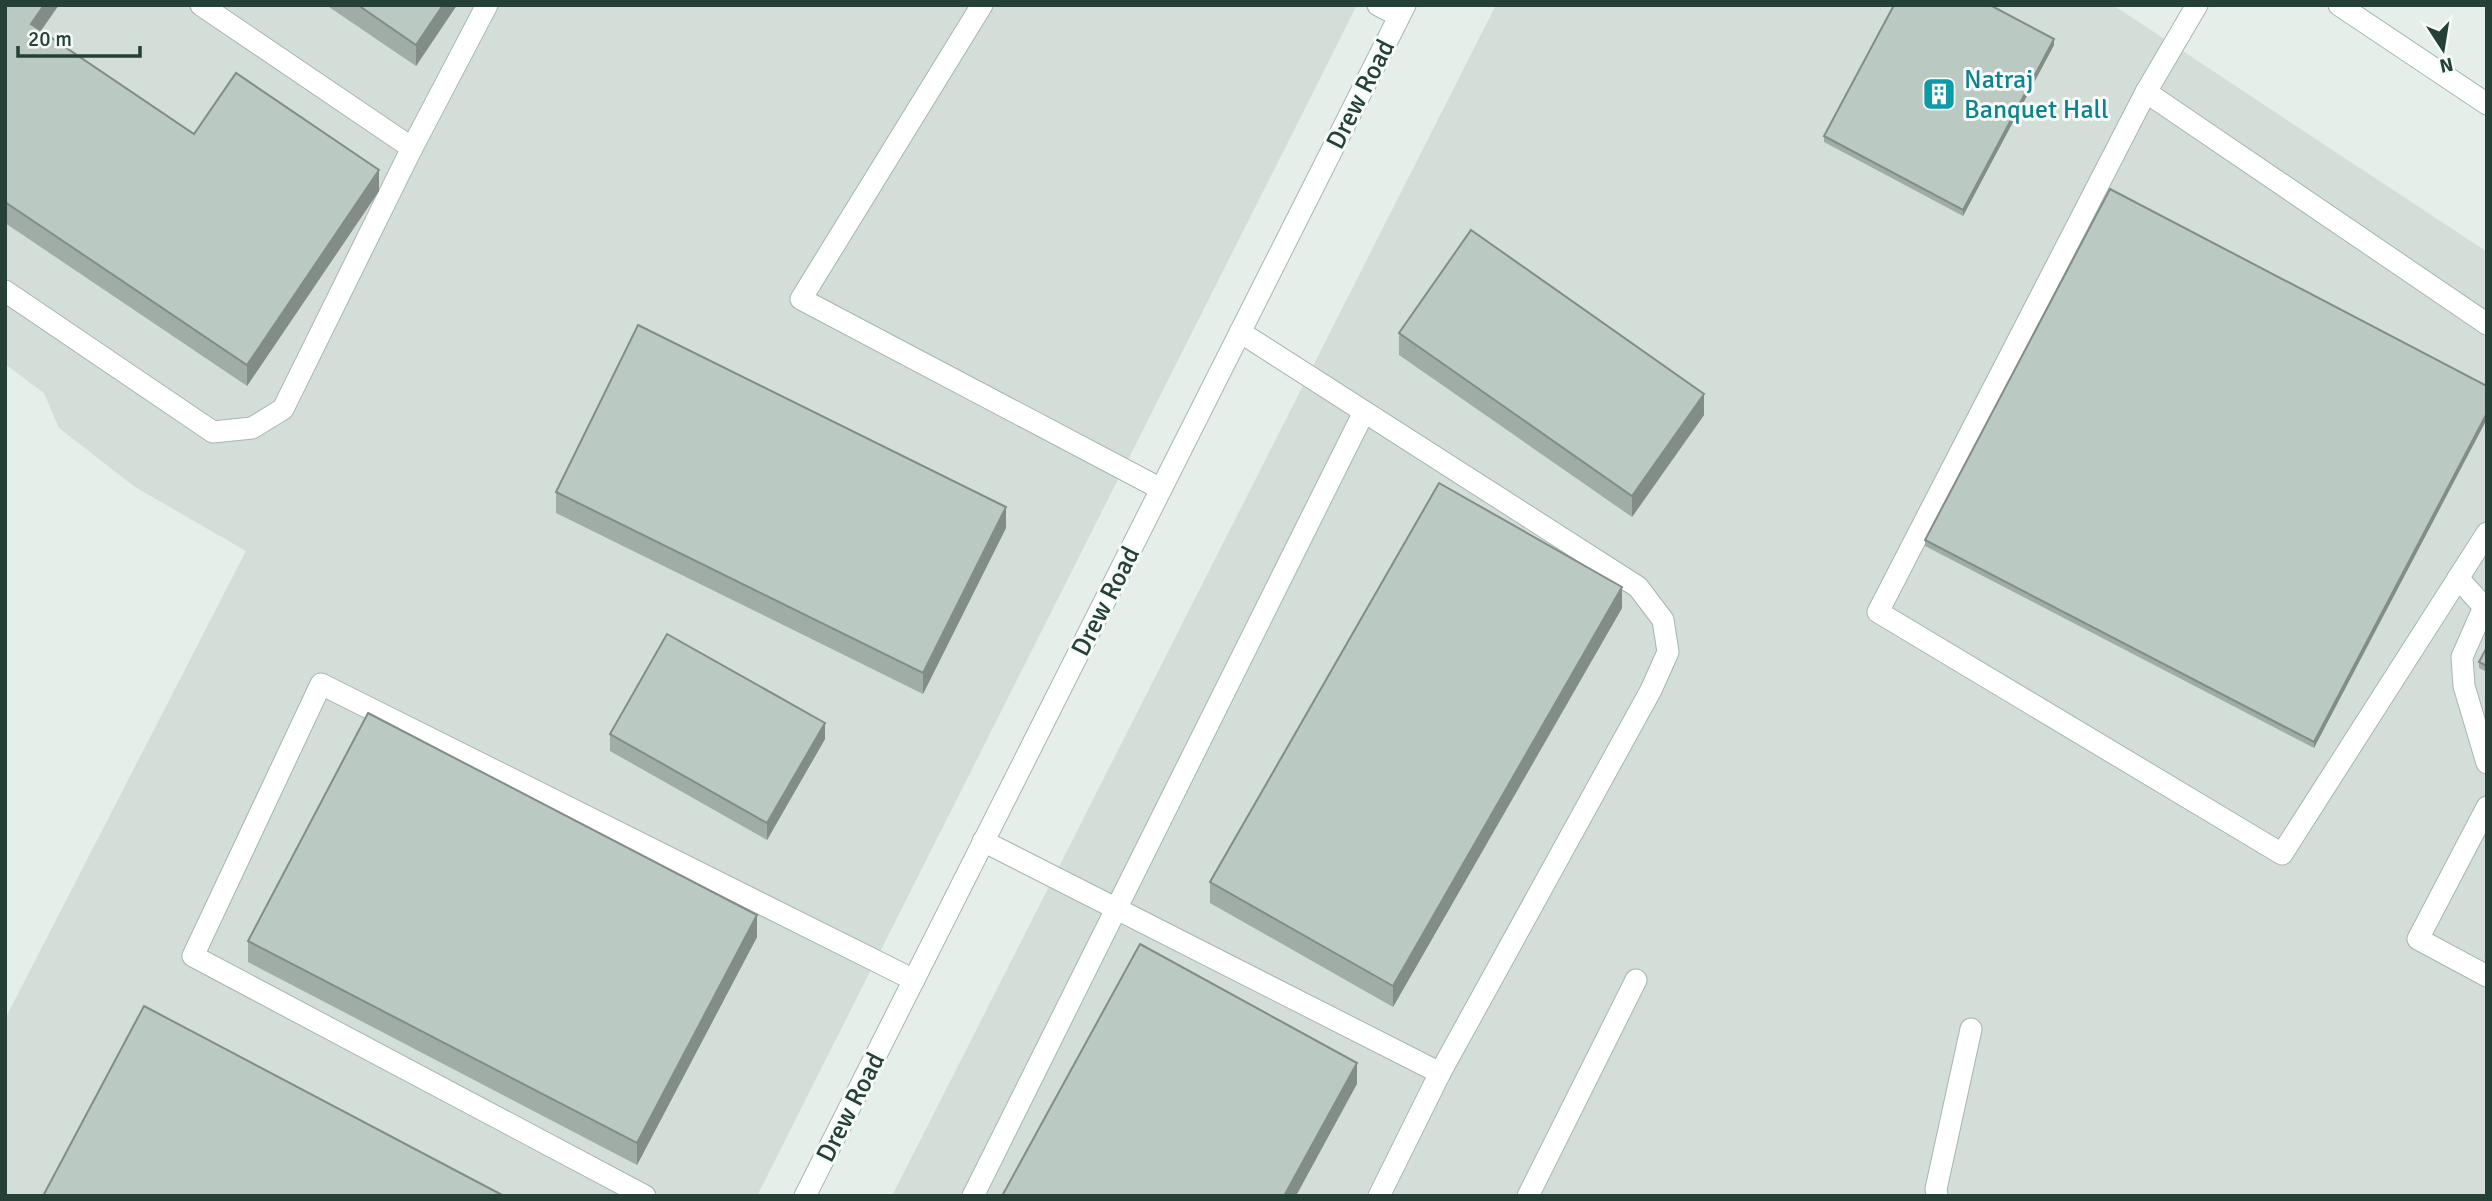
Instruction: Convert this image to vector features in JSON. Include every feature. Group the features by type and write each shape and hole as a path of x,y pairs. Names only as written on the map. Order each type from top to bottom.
{"street":[{"path":"201,5 412,148"},
{"path":"5,291 213,432 252,428 283,408 412,148 487,5"},
{"path":"982,5 801,299 1161,489"},
{"path":"1378,5 1402,11"},
{"path":"2197,5 2147,92 1878,612 2282,854 2487,533"},
{"path":"2339,5 2487,103"},
{"name":"Drew Road","path":"805,1196 1402,11"},
{"path":"2147,92 2487,324"},
{"path":"1240,332 1638,587 1663,620 1668,652 1651,690 1440,1073 1379,1196"},
{"path":"973,1196 1364,412"},
{"path":"2458,578 2484,607 2462,657 2464,685 2487,763"},
{"path":"645,1196 193,956 321,684 914,980"},
{"path":"2487,807 2418,939 2487,976"},
{"path":"984,841 1440,1073"},
{"path":"1528,1196 1636,980"},
{"path":"1937,1196 1936,1189 1971,1030"}],"shaded area":[{"path":"5,5 1357,5 757,1196 5,1196 5,1019 246,551 135,487 59,428 44,393 5,364"},
{"path":"1496,5 2113,5 2487,252 2487,1196 892,1196"}],"building":[{"path":"5,5 44,5 31,24 194,134 236,73 379,170 247,365 5,202"},
{"path":"358,5 443,5 416,45"},
{"name":"Natraj Banquet Hall","path":"1894,5 1990,5 2054,39 1963,210 1824,136"},
{"path":"2110,189 2487,386 2487,413 2314,742 1925,540"},
{"path":"1471,230 1704,394 1632,496 1399,333"},
{"path":"638,325 1006,507 923,673 556,492"},
{"path":"1439,483 1622,587 1393,986 1210,882"},
{"path":"667,634 825,723 767,823 610,734"},
{"path":"2487,647 2487,666 2479,662"},
{"path":"368,713 757,915 637,1143 248,941"},
{"path":"1140,944 1357,1063 1284,1196 1002,1196"},
{"path":"144,1006 504,1196 43,1196"}],"place":[{"name":"Natraj Banquet Hall","path":"1939,94"}]}
